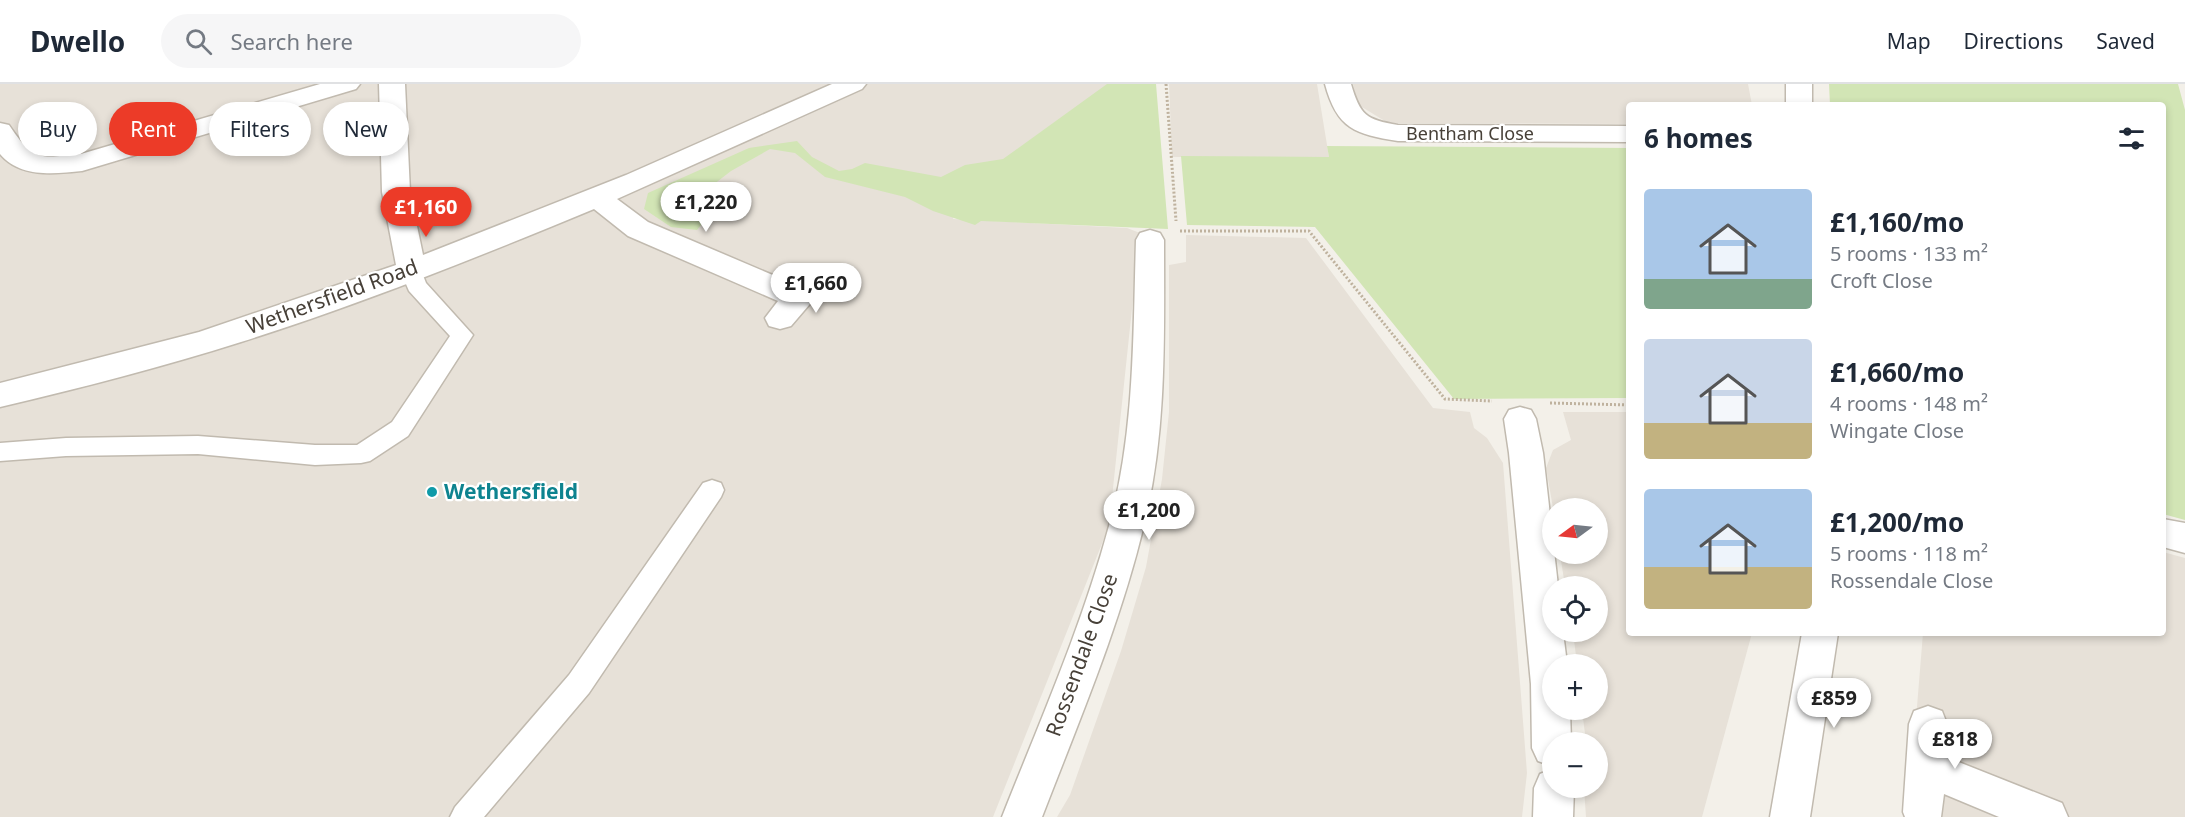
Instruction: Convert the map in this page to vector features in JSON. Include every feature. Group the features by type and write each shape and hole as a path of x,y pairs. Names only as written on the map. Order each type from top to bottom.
{"street":[{"path":"0,132 12,154 27,163 54,165 82,162 347,84"},
{"path":"392,84 396,192 411,270"},
{"name":"Wethersfield Road","path":"0,395 91,373 263,323 411,270 597,197 727,142 853,84"},
{"name":"Bentham Close","path":"1338,84 1344,107 1350,117 1364,126 1380,131 1626,134"},
{"path":"1799,84 1799,102"},
{"path":"597,197 638,229 799,298"},
{"name":"Rossendale Close","path":"1022,817 1088,648 1127,525 1142,440 1148,363 1150,240"},
{"path":"1520,407 1550,684 1552,732"},
{"path":"2166,533 2185,538"},
{"path":"1790,817 1820,636"},
{"path":"1923,812 1928,724"},
{"path":"1926,768 2048,817"},
{"path":"1553,817 1554,798"}],"lane":[{"path":"0,452 66,447 198,445 315,455 361,454 400,429 462,335 417,286 411,270"},
{"path":"465,817 579,684 712,490"}],"path":[{"path":"1166,84 1177,231 1309,231 1445,399 1520,407 1626,405"}],"shaded area":[{"path":"0,84 1124,84 958,203 953,219 1127,228 1140,233 1109,526 993,817 0,817"},
{"path":"1169,84 1317,84 1329,157 1172,157"},
{"path":"1353,84 1748,84 1751,102 1626,102 1626,124 1388,123 1357,104"},
{"path":"1186,235 1306,238 1433,408 1470,412 1474,428 1487,438 1503,463 1527,773 1522,817 1057,817 1070,795 1121,651 1146,567 1162,479 1169,412 1169,265 1186,262"},
{"path":"1563,412 1626,412 1626,636 1751,636 1702,817 1586,817 1585,798 1608,798 1608,732 1585,732 1583,720 1608,720 1608,654 1576,654 1574,642 1608,642 1608,576 1563,576 1562,564 1608,564 1608,498 1551,498 1546,468 1553,450 1571,440"},
{"path":"2166,553 2185,558 2185,817 1908,817 1923,636 2166,636"}],"green space":[{"path":"1107,84 1156,84 1168,229 981,221 975,225 933,211 905,197 825,177 795,153 770,149 731,171 709,188 701,201 700,215 705,220 697,230 671,227 644,209 648,193 749,148 797,141 812,157 839,171 852,169 865,163 941,177 965,165 1003,159"},
{"path":"1829,84 2178,84 2185,110 2185,520 2166,515 2166,102 1830,102"},
{"path":"1327,146 1626,148 1626,398 1454,399 1315,227 1187,225 1181,156 1329,157"}],"place":[{"name":"Wethersfield","path":"432,492"}]}
